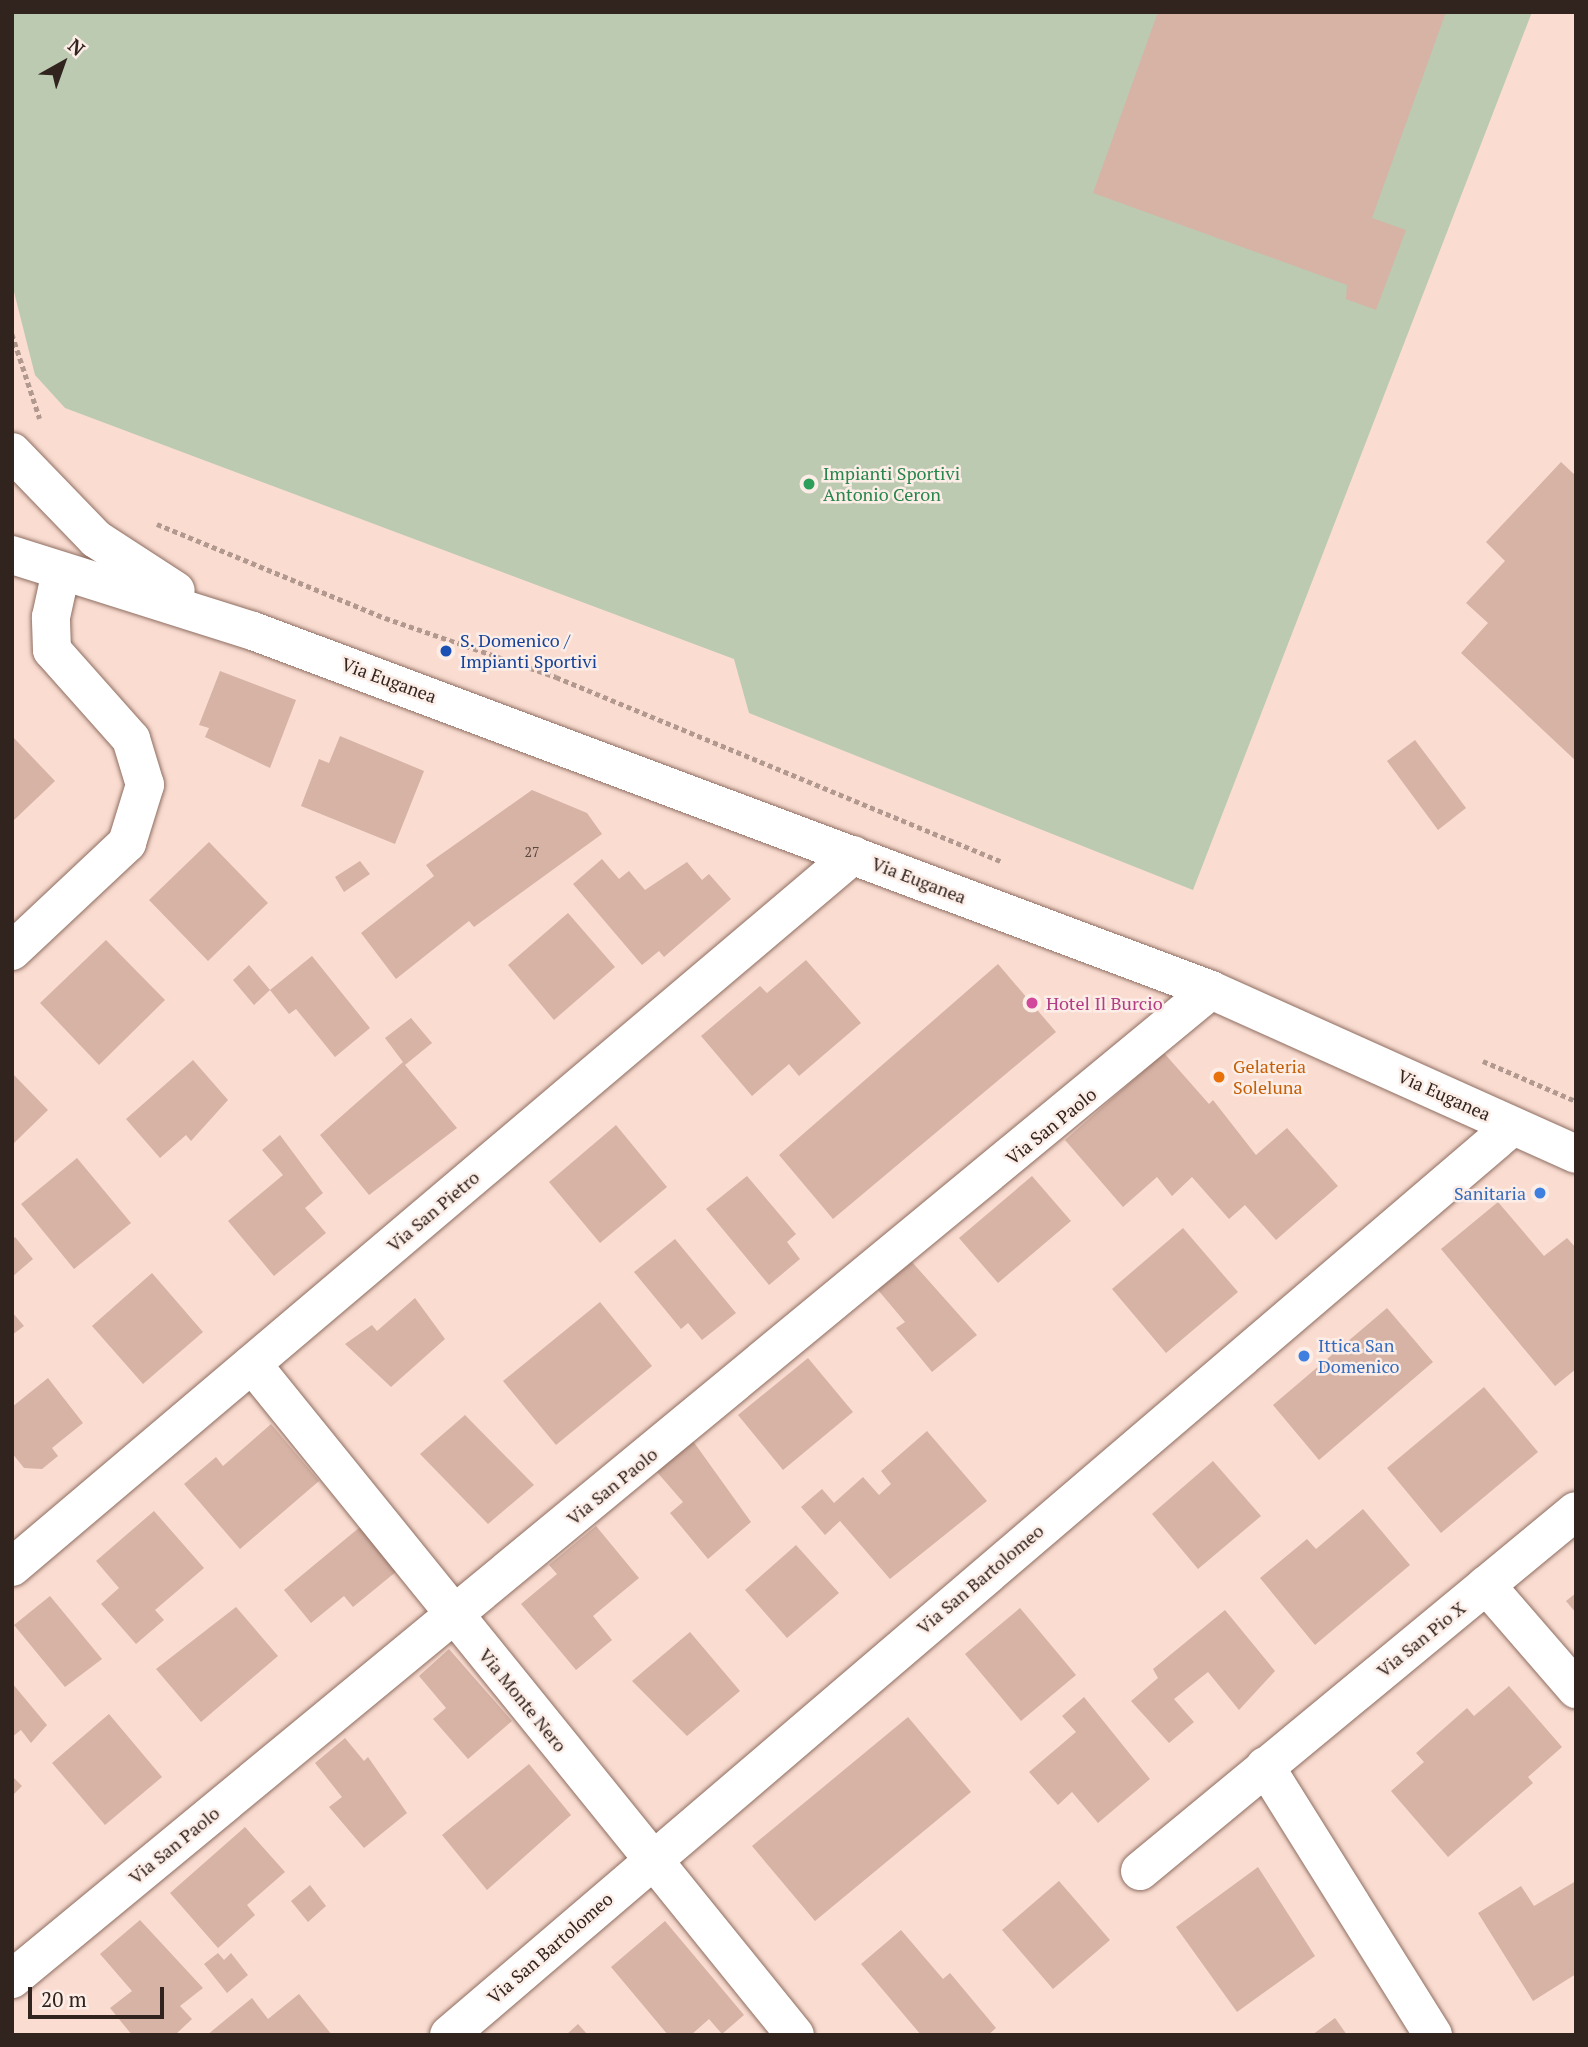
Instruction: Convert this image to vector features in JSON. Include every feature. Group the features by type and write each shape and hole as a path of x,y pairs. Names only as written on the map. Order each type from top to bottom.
{"street":[{"name":"Via Euganea","path":"12,452 106,546 145,575 253,631"},
{"name":"Via Euganea","path":"12,555 253,631 1211,990 1576,1154"},
{"path":"12,951 127,843 145,785 131,739 52,650 51,617 61,571"},
{"name":"Via San Pietro","path":"12,1567 853,855"},
{"name":"Via San Paolo","path":"12,1979 1211,990"},
{"name":"Via San Bartolomeo","path":"449,2035 1513,1126"},
{"name":"Via Monte Nero","path":"252,1364 795,2035"},
{"name":"Via San Pio X","path":"1140,1871 1576,1511"},
{"path":"1486,1586 1576,1689"},
{"path":"1265,1766 1433,2035"}],"path":[{"path":"12,334 47,429"},
{"path":"147,520 386,618 556,677 1012,866"},
{"path":"1473,1057 1576,1101"}],"green space":[{"name":"Impianti Sportivi Antonio Ceron","path":"12,12 1532,12 1193,890 749,713 734,659 65,408 35,375 12,284"}],"building":[{"path":"1158,12 1446,12 1372,218 1406,230 1376,310 1346,299 1347,285 1093,193"},
{"path":"1561,462 1576,476 1576,761 1461,653 1488,623 1466,603 1505,561 1486,542"},
{"path":"220,671 296,700 270,768 205,737 209,728 199,725"},
{"path":"12,736 55,781 12,822"},
{"path":"340,736 424,771 395,844 301,806 319,759 329,763"},
{"path":"1415,740 1466,808 1438,830 1387,761"},
{"path":"532,790 587,813 602,834 474,927 469,921 396,979 361,933 434,876 426,865"},
{"path":"209,842 268,903 208,961 149,900"},
{"path":"602,859 619,879 629,871 645,890 687,862 702,880 709,874 731,899 664,957 659,951 642,965 573,884"},
{"path":"360,861 370,874 344,892 335,877"},
{"path":"568,913 615,967 554,1020 508,965"},
{"path":"106,940 165,1000 99,1065 40,1003"},
{"path":"312,956 370,1028 335,1057 296,1009 289,1014 270,990"},
{"path":"806,960 861,1023 799,1076 789,1064 752,1096 701,1036 760,986 767,993"},
{"path":"998,964 1056,1032 833,1219 779,1155"},
{"path":"249,965 270,990 254,1005 233,980"},
{"path":"411,1018 432,1043 405,1065 457,1128 369,1195 320,1135 403,1062 385,1038"},
{"path":"1164,1053 1209,1104 1213,1100 1256,1155 1287,1128 1338,1186 1276,1240 1245,1205 1229,1219 1192,1177 1172,1196 1157,1177 1123,1207 1065,1140"},
{"path":"193,1060 228,1100 191,1141 186,1135 160,1158 126,1119"},
{"path":"12,1073 48,1110 12,1145"},
{"path":"616,1125 667,1187 600,1243 549,1182"},
{"path":"280,1135 323,1193 305,1208 326,1233 274,1276 228,1221 283,1175 262,1150"},
{"path":"77,1158 131,1223 74,1269 21,1204"},
{"path":"747,1176 796,1234 787,1242 800,1259 769,1285 706,1209"},
{"path":"1032,1176 1071,1221 998,1283 959,1238"},
{"path":"1498,1202 1544,1256 1567,1238 1576,1248 1576,1369 1555,1386 1441,1249"},
{"path":"1183,1228 1238,1292 1166,1353 1112,1289"},
{"path":"15,1237 33,1259 12,1277 12,1240"},
{"path":"675,1239 736,1313 702,1340 688,1323 681,1329 634,1272"},
{"path":"912,1262 977,1335 932,1372 896,1328 905,1322 878,1290"},
{"path":"152,1273 203,1332 143,1384 92,1326"},
{"path":"415,1298 445,1339 391,1387 345,1344 372,1325 377,1331"},
{"path":"600,1302 652,1366 556,1445 503,1381"},
{"path":"1387,1308 1433,1362 1319,1460 1273,1405"},
{"path":"12,1312 24,1326 12,1335"},
{"path":"808,1358 853,1412 783,1470 738,1415"},
{"path":"48,1378 83,1423 52,1448 58,1456 42,1469 24,1468 12,1453 12,1407"},
{"path":"1484,1387 1538,1452 1441,1533 1387,1468"},
{"path":"465,1415 534,1485 488,1524 420,1454"},
{"path":"271,1424 319,1481 240,1549 184,1484 216,1457 223,1466"},
{"path":"927,1431 987,1501 890,1579 840,1521 825,1535 801,1507 822,1489 834,1503 863,1477 879,1495 891,1484 881,1471"},
{"path":"693,1441 751,1522 708,1559 670,1513 683,1502 657,1472"},
{"path":"1213,1461 1261,1516 1198,1569 1152,1514"},
{"path":"1363,1509 1410,1565 1315,1645 1260,1578 1307,1539 1316,1549"},
{"path":"154,1511 204,1568 155,1610 164,1620 136,1644 101,1604 119,1588 96,1561"},
{"path":"596,1526 639,1578 593,1616 612,1640 576,1670 521,1604 557,1574 549,1565"},
{"path":"360,1527 397,1571 353,1607 344,1596 311,1623 284,1590"},
{"path":"796,1545 839,1593 787,1638 745,1590"},
{"path":"1576,1593 1576,1613 1566,1601"},
{"path":"50,1596 102,1659 65,1687 14,1625"},
{"path":"236,1607 278,1656 201,1722 156,1669"},
{"path":"1020,1608 1076,1675 1021,1721 965,1654"},
{"path":"1225,1610 1275,1671 1239,1710 1208,1672 1174,1699 1194,1722 1169,1743 1131,1701 1158,1678 1153,1669"},
{"path":"690,1632 740,1691 687,1736 632,1681"},
{"path":"449,1649 512,1721 468,1759 433,1719 446,1708 419,1676"},
{"path":"12,1683 47,1725 31,1743 21,1730 12,1737"},
{"path":"1509,1686 1562,1747 1528,1777 1533,1783 1448,1857 1391,1791 1424,1762 1416,1753 1467,1708 1474,1716"},
{"path":"1084,1697 1150,1779 1098,1823 1072,1792 1058,1805 1029,1772 1076,1732 1062,1716"},
{"path":"109,1714 162,1777 105,1825 52,1763"},
{"path":"908,1717 971,1792 815,1921 752,1846"},
{"path":"345,1738 364,1761 368,1757 407,1813 364,1848 329,1807 342,1797 315,1763"},
{"path":"529,1764 571,1815 487,1890 442,1835"},
{"path":"12,1776 22,1786 12,1796"},
{"path":"245,1827 285,1872 247,1905 255,1915 218,1948 170,1893"},
{"path":"1258,1867 1315,1956 1237,2012 1176,1927"},
{"path":"1059,1881 1110,1940 1053,1989 1002,1930"},
{"path":"1576,1881 1576,1974 1533,2001 1478,1913 1521,1886 1534,1906"},
{"path":"310,1885 326,1906 308,1922 291,1901"},
{"path":"140,1920 203,1988 180,2006 192,2019 175,2035 132,2035 110,2008 132,1991 100,1954"},
{"path":"665,1921 744,2015 722,2034 709,2019 691,2035 668,2035 611,1967"},
{"path":"901,1930 943,1979 950,1973 996,2028 988,2035 921,2035 861,1964"},
{"path":"218,1953 224,1960 231,1953 248,1975 227,1993 204,1964"},
{"path":"299,1994 332,2035 207,2035 252,1998 268,2019"},
{"path":"1335,2018 1347,2035 1312,2035"},
{"path":"578,2024 588,2035 566,2035"}],"place":[{"name":"Impianti Sportivi Antonio Ceron","path":"809,484"},
{"name":"S. Domenico / Impianti Sportivi","path":"446,651"},
{"name":"Hotel Il Burcio","path":"1032,1003"},
{"name":"Gelateria Soleluna","path":"1219,1077"},
{"name":"Sanitaria","path":"1540,1193"},
{"name":"Ittica San Domenico","path":"1304,1356"}]}
